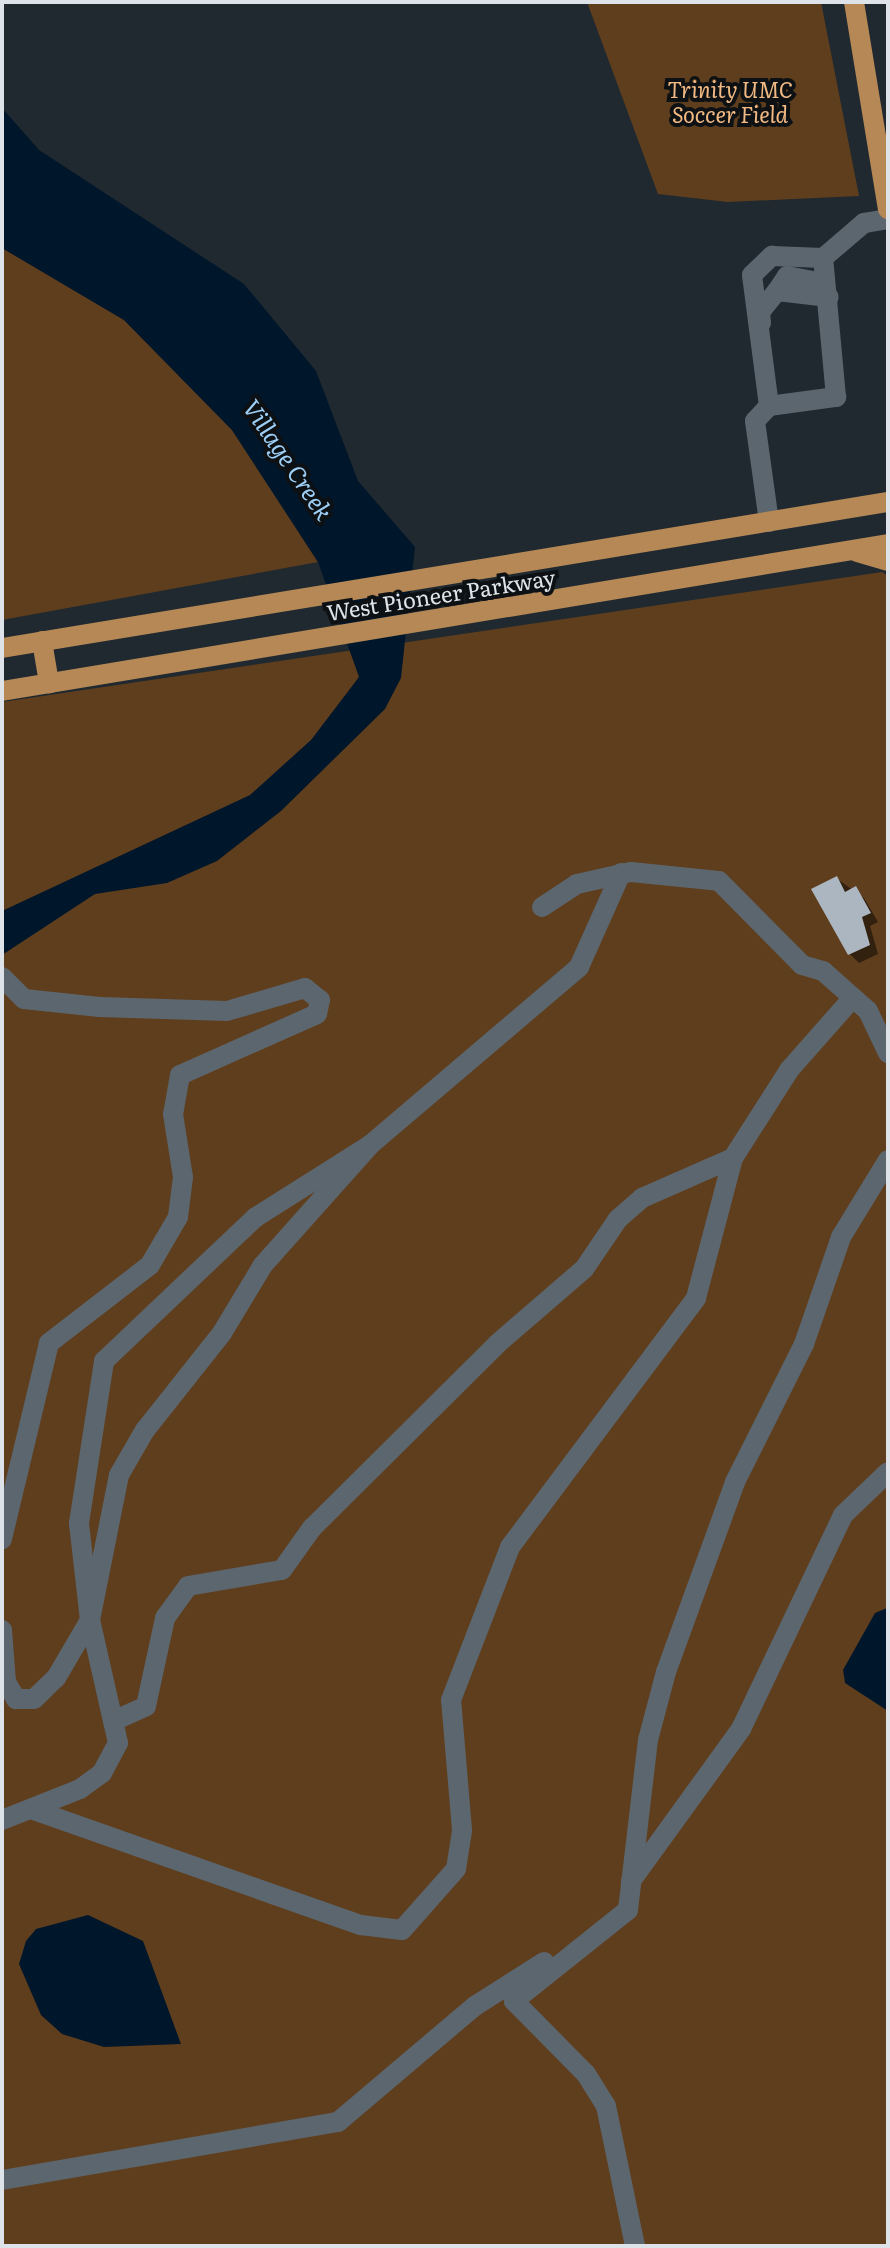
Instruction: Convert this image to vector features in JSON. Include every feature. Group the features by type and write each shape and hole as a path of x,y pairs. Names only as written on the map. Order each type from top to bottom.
{"main road":[{"path":"854,2 888,209"},
{"name":"West Pioneer Parkway","path":"2,648 888,502"},
{"name":"West Pioneer Parkway","path":"2,691 888,544"},
{"path":"849,550 888,561"},
{"path":"42,641 49,683"}],"lane":[{"path":"766,398 752,275 772,256 823,258 864,223 888,219"},
{"path":"766,398 836,397 823,295 823,258"},
{"path":"769,522 755,421 766,398 768,376 760,312 777,291 823,295"},
{"path":"2,1630 6,1682 16,1699 34,1699 56,1678 90,1620 119,1475 145,1430 222,1333 263,1265 370,1145 579,967 621,873"},
{"path":"542,907 577,884 621,873 719,881 802,965 823,971 850,1001 868,1011 888,1053"},
{"path":"2,1539 49,1343 142,1273 178,1217 183,1177 173,1114 180,1075 317,1014 320,1000 305,988 227,1011 100,1007 24,999 3,977"},
{"path":"31,1809 361,1925 402,1930 456,1869 462,1830 451,1700 510,1547 696,1298 733,1158 790,1069 850,1001"},
{"path":"2,1820 102,1773 118,1743 90,1620 79,1523 104,1361 256,1217 370,1145"},
{"path":"113,1721 146,1706 165,1618 188,1586 282,1570 377,1463 584,1269 618,1219 642,1198 733,1158"},
{"path":"635,2246 606,2106 586,2074 514,2001 629,1903 631,1865 648,1740 666,1672 735,1482 804,1344 841,1237 888,1160"},
{"path":"2,2180 338,2122 379,2095 475,2006 574,1942 612,1907 741,1729 843,1515 888,1472"}],"green space":[{"name":"Trinity UMC Soccer Field","path":"587,2 821,2 859,196 728,202 658,194"},
{"path":"2,248 124,320 232,430 318,562 2,620"},
{"path":"882,572 888,576 888,2246 2,2246 2,702"}],"water":[{"name":"Village Creek","path":"2,108 39,150 244,284 316,371 358,481 415,547 401,678 385,709 281,811 217,861 167,883 95,894 2,955 2,911 250,795 311,740 359,677 318,562 232,430 124,320 2,248"},
{"path":"888,1580 888,1711 845,1683 843,1670 875,1613 887,1608"},
{"path":"88,1915 143,1941 181,2044 104,2047 62,2034 41,2015 19,1964 26,1941 36,1929"}],"building":[{"path":"837,876 845,892 856,886 871,913 862,917 870,945 848,955 811,889"}]}
